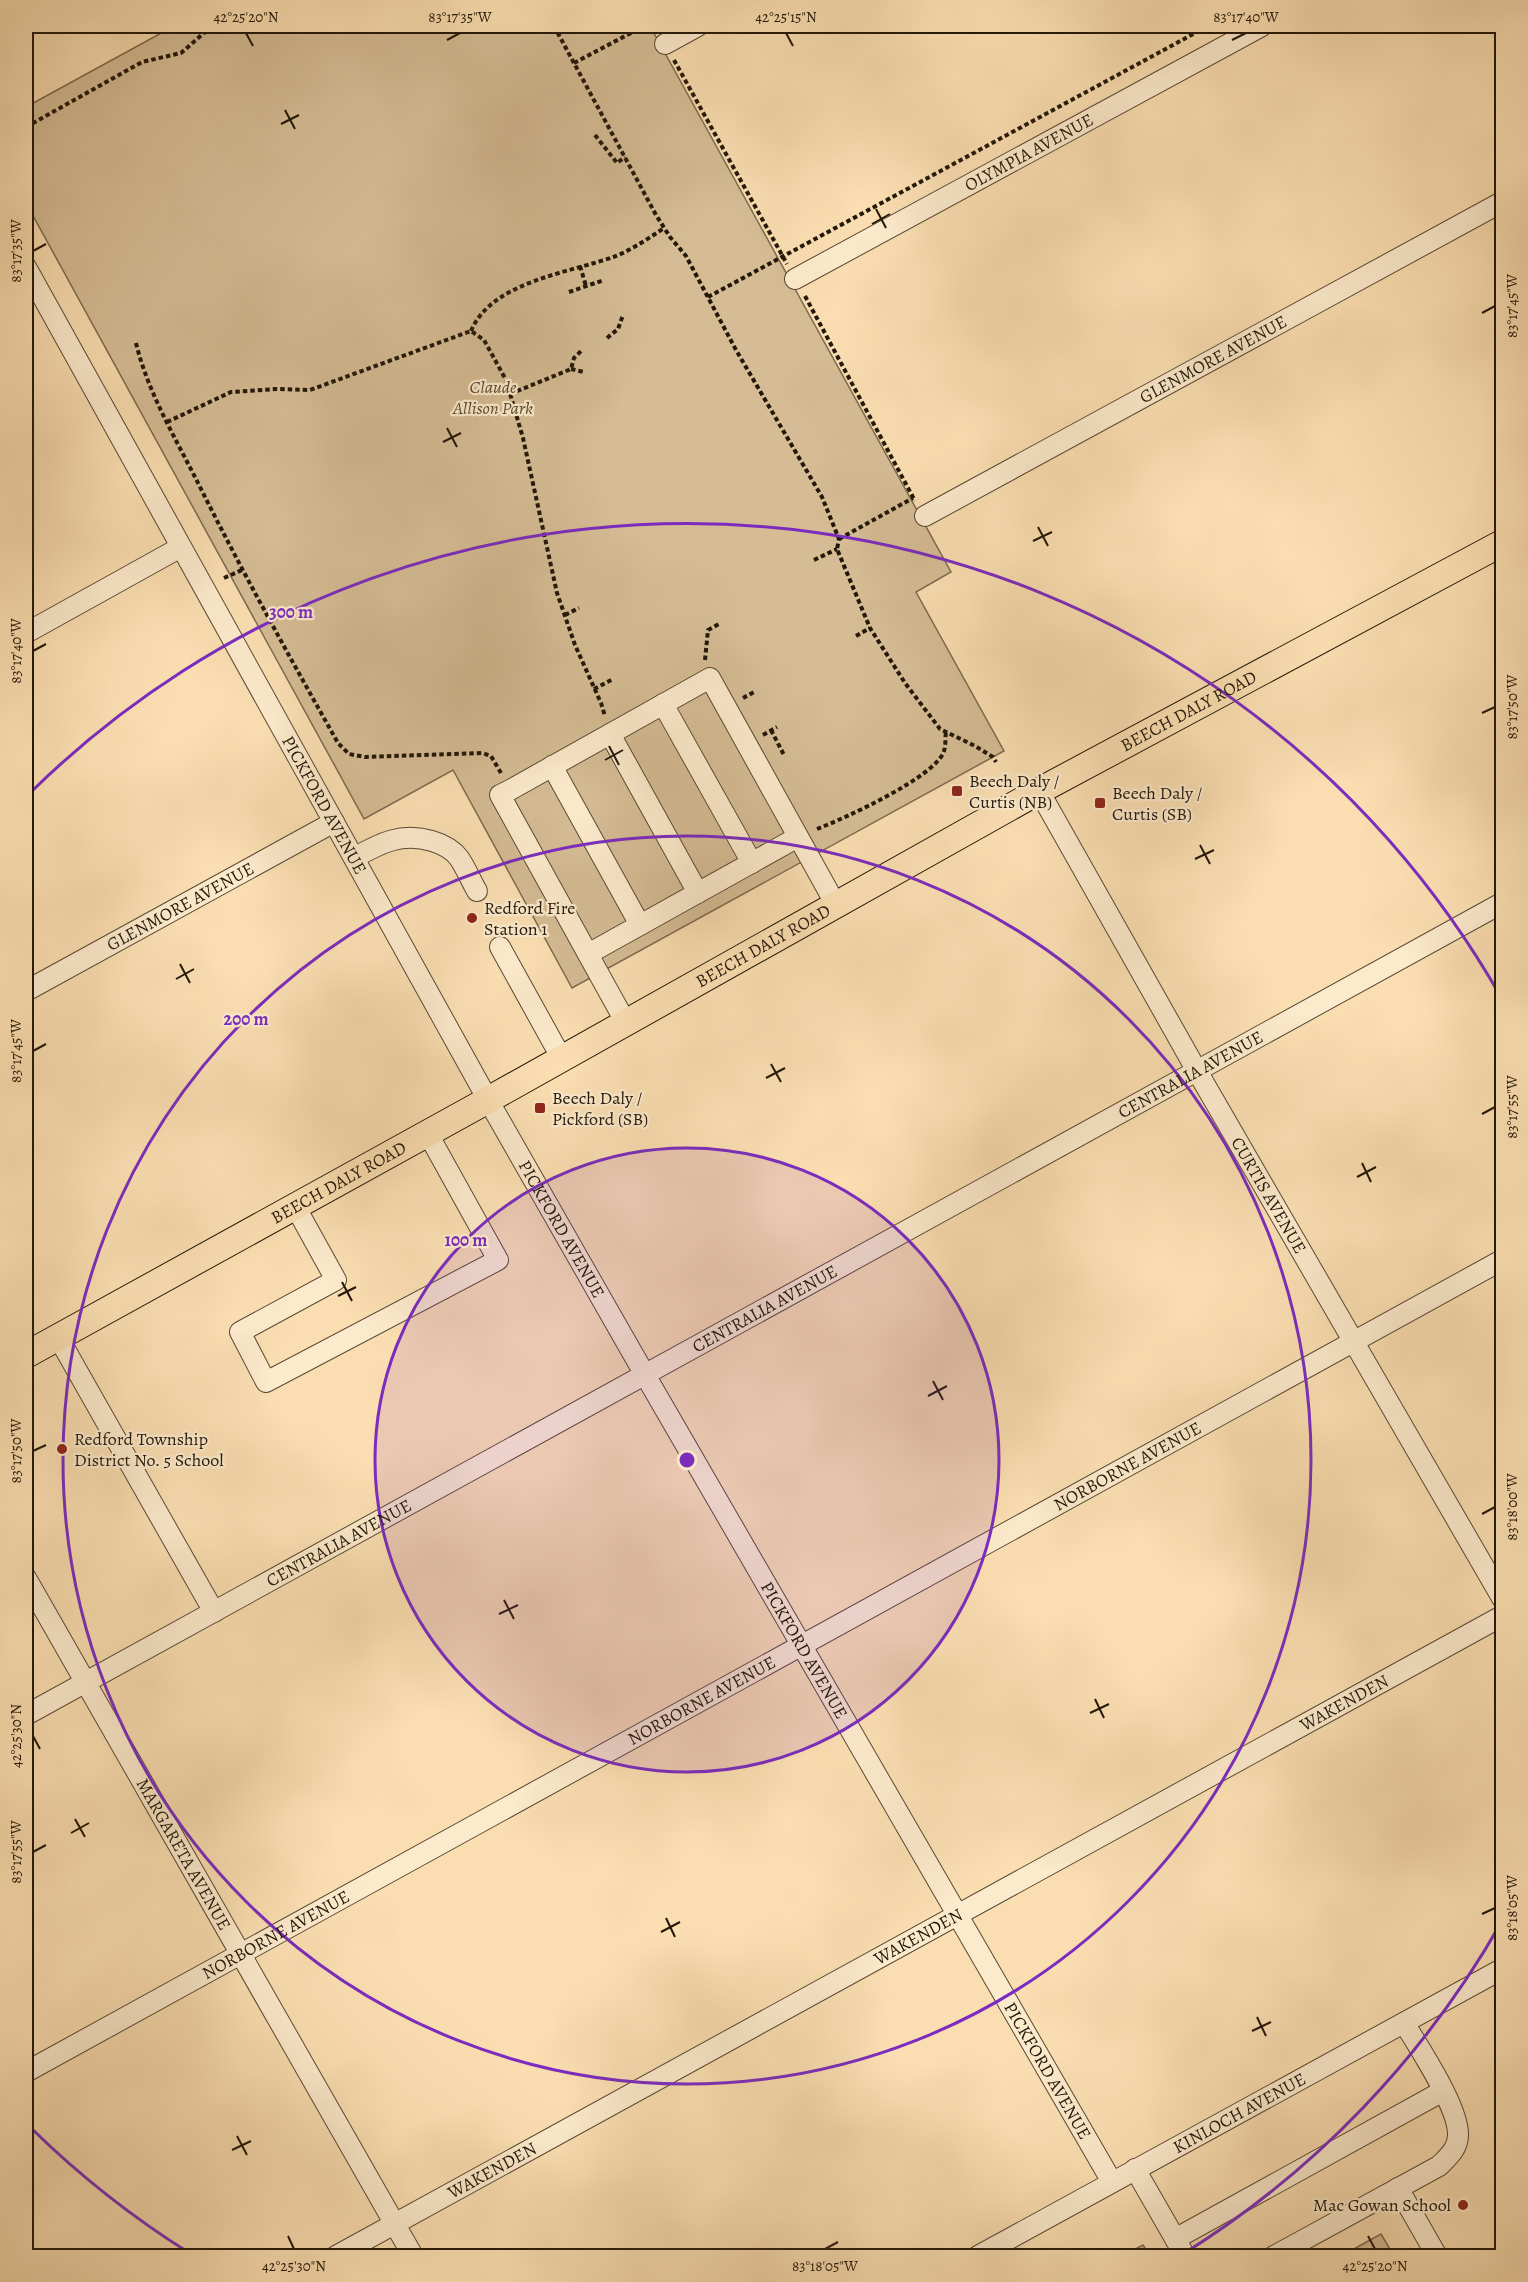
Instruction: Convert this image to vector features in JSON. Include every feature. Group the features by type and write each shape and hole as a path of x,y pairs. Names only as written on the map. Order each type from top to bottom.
{"main road":[{"name":"BEECH DALY ROAD","path":"26,1355 428,1134 1039,791 1503,543"}],"street":[{"path":"665,44 698,26"},
{"name":"OLYMPIA AVENUE","path":"795,279 1262,26"},
{"name":"GLENMORE AVENUE","path":"925,516 1503,202"},
{"name":"PICKFORD AVENUE","path":"28,277 645,1376 959,1914 1112,2182"},
{"path":"26,633 181,547"},
{"path":"626,1023 500,795 510,789 710,678 836,905"},
{"path":"663,704 752,863"},
{"path":"610,734 698,893"},
{"path":"552,766 640,925"},
{"name":"CURTIS AVENUE","path":"1039,791 1197,1071 1503,1598"},
{"name":"GLENMORE AVENUE","path":"26,991 334,822"},
{"path":"354,858 376,845 396,838 418,836 443,844 459,858 477,891"},
{"path":"588,954 798,837"},
{"name":"CENTRALIA AVENUE","path":"26,1715 1503,903"},
{"path":"500,947 562,1059"},
{"path":"295,1206 336,1280 240,1332 266,1382 498,1260 428,1134"},
{"name":"NORBORNE AVENUE","path":"26,2072 1503,1260"},
{"path":"58,1337 214,1612"},
{"name":"MARGARETA AVENUE","path":"26,1578 413,2256"},
{"name":"WAKENDEN","path":"336,2256 1503,1616"},
{"name":"KINLOCH AVENUE","path":"978,2256 1503,1969"},
{"path":"1274,2256 1439,2166 1454,2152 1458,2135 1449,2102 1404,2023"},
{"path":"1135,2169 1180,2248 1443,2091"},
{"path":"1398,2188 1437,2256"}],"path":[{"path":"26,126 142,62 181,53 212,26"},
{"path":"554,26 664,228 686,256 736,350 822,497 839,539 837,549 870,628 905,683 940,729 975,746 993,757 996,762"},
{"path":"574,63 644,26"},
{"path":"708,297 1209,26"},
{"path":"665,44 912,496 839,539"},
{"path":"595,135 617,163 625,157"},
{"path":"167,422 231,392 276,389 310,390 471,331 477,318 488,307 517,288 616,256 664,228"},
{"path":"580,266 586,286"},
{"path":"569,292 604,280"},
{"path":"607,338 618,330 623,315"},
{"path":"471,331 484,340 506,380 525,448 557,593 601,703 610,734"},
{"path":"136,343 142,367 167,422 242,570 338,743 349,754 365,757 482,753 490,756 510,789"},
{"path":"571,369 574,358 582,350"},
{"path":"510,394 571,369 584,372"},
{"path":"814,560 837,549"},
{"path":"224,578 242,570"},
{"path":"565,615 579,608"},
{"path":"710,678 705,657 708,630 720,624"},
{"path":"856,636 870,628"},
{"path":"594,689 613,679"},
{"path":"771,730 784,754"},
{"path":"798,837 843,819 889,795 928,770 944,753 946,732"}],"green space":[{"name":"Claude Allison Park","path":"174,26 650,26 951,572 916,592 1004,751 572,988 453,770 364,819 26,203 26,107"},
{"path":"1381,2234 1394,2256 1341,2256"},
{"path":"1143,2245 1150,2256 1122,2256"}],"place":[{"name":"Beech Daly / Curtis (NB)","path":"957,791"},
{"name":"Beech Daly / Curtis (SB)","path":"1100,803"},
{"name":"Redford Fire Station 1","path":"472,918"},
{"name":"Beech Daly / Pickford (SB)","path":"540,1108"},
{"name":"Redford Township District No. 5 School","path":"62,1449"},
{"name":"Mac Gowan School","path":"1463,2205"}]}
